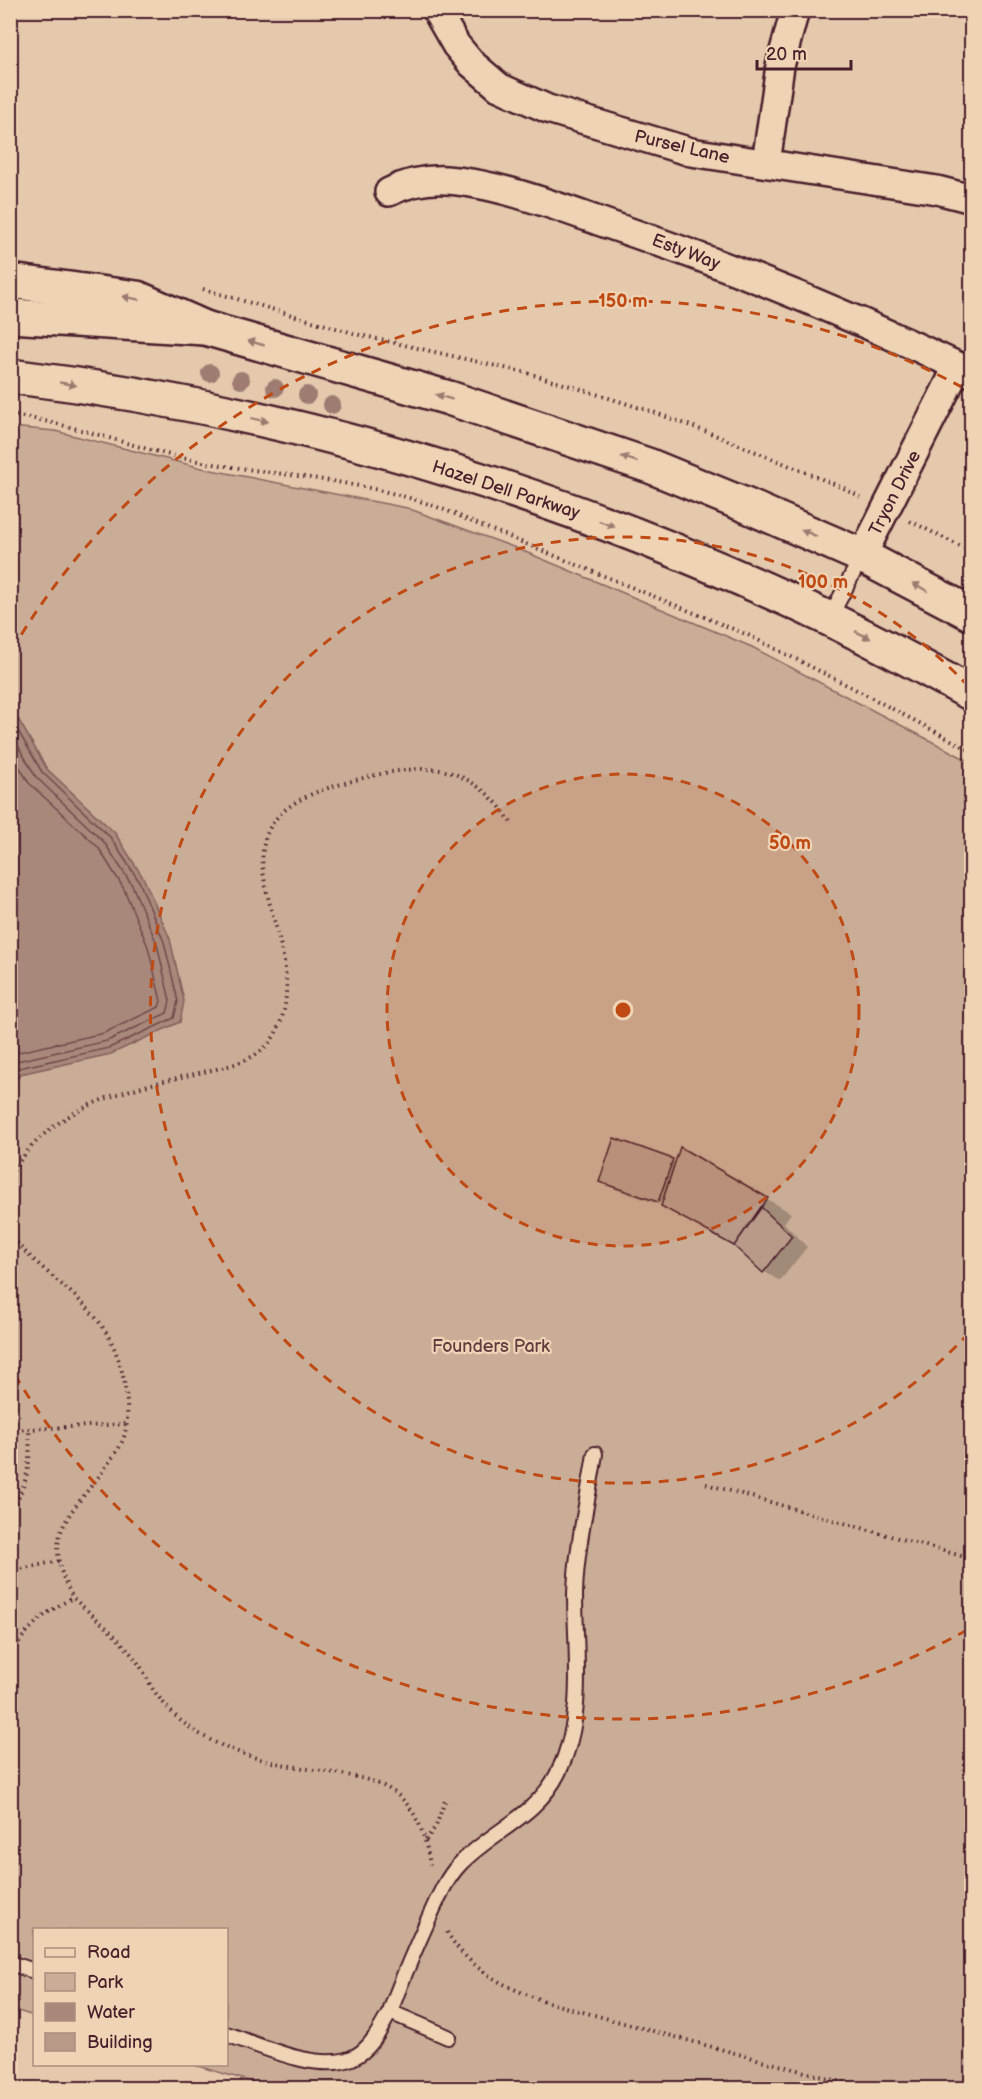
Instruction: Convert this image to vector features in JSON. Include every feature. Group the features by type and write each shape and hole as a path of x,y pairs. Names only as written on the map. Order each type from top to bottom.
{"main road":[{"path":"10,281 137,298 205,328 449,398 555,433 692,483 862,556 972,614"},
{"path":"10,316 205,328"},
{"name":"Hazel Dell Parkway","path":"10,376 50,380 195,405 354,442 474,478 567,509 699,560 829,618 972,693"}],"street":[{"name":"Pursel Lane","path":"436,10 456,45 471,63 499,87 548,109 680,149 937,190 972,199"},
{"path":"766,164 780,66 795,10"},
{"name":"Esty Way","path":"388,192 417,181 446,180 488,187 521,196 671,246 776,287 965,370"},
{"name":"Tryon Drive","path":"862,556 965,370"}],"lane":[{"name":"Tryon Drive","path":"829,618 862,556"},
{"path":"228,2035 315,2061 332,2062 353,2058 368,2046 390,2012 403,1975 446,1882 474,1850 520,1818 548,1791 566,1754 578,1691 575,1593 578,1558 595,1454"},
{"path":"10,1963 33,1971"},
{"path":"390,2012 448,2037"}],"path":[{"path":"195,287 360,335 527,373 608,397 710,433 846,489 860,497"},
{"path":"10,415 64,425 185,458 349,484 443,508 748,635 972,751"},
{"path":"915,523 972,552"},
{"path":"10,1176 39,1139 81,1108 127,1089 237,1065 269,1044 282,1018 286,988 282,949 265,879 263,843 273,821 296,802 359,779 408,770 435,770 459,777 490,796 501,807 511,823"},
{"path":"10,1233 23,1251 96,1316 110,1337 124,1378 125,1433 118,1449 64,1521 57,1547 68,1587 73,1598 137,1662 154,1691 184,1723 219,1744 253,1758 362,1777 386,1785 414,1812 423,1828 436,1904 443,1925 452,1941 487,1975 518,1992 561,2006 864,2088"},
{"path":"10,1430 126,1424"},
{"path":"10,1514 26,1482 30,1465 29,1429"},
{"path":"706,1484 972,1559"},
{"path":"10,1571 59,1561"},
{"path":"10,1658 27,1632 57,1605 73,1598"},
{"path":"426,1840 436,1826 446,1798"}],"green space":[{"name":"Founders Park","path":"10,427 55,431 206,469 407,508 516,548 752,647 971,762 971,2088 273,2088 197,2066 228,2066 228,1928 33,1928 33,2016 11,2009"}],"water":[{"path":"10,705 47,769 115,833 144,879 170,939 184,1001 180,1022 111,1054 20,1074 11,1090"}],"building":[{"path":"614,1138 673,1159 658,1202 599,1182"},
{"path":"680,1147 768,1198 734,1246 661,1206"},
{"path":"761,1207 792,1236 763,1273 734,1246"}]}
